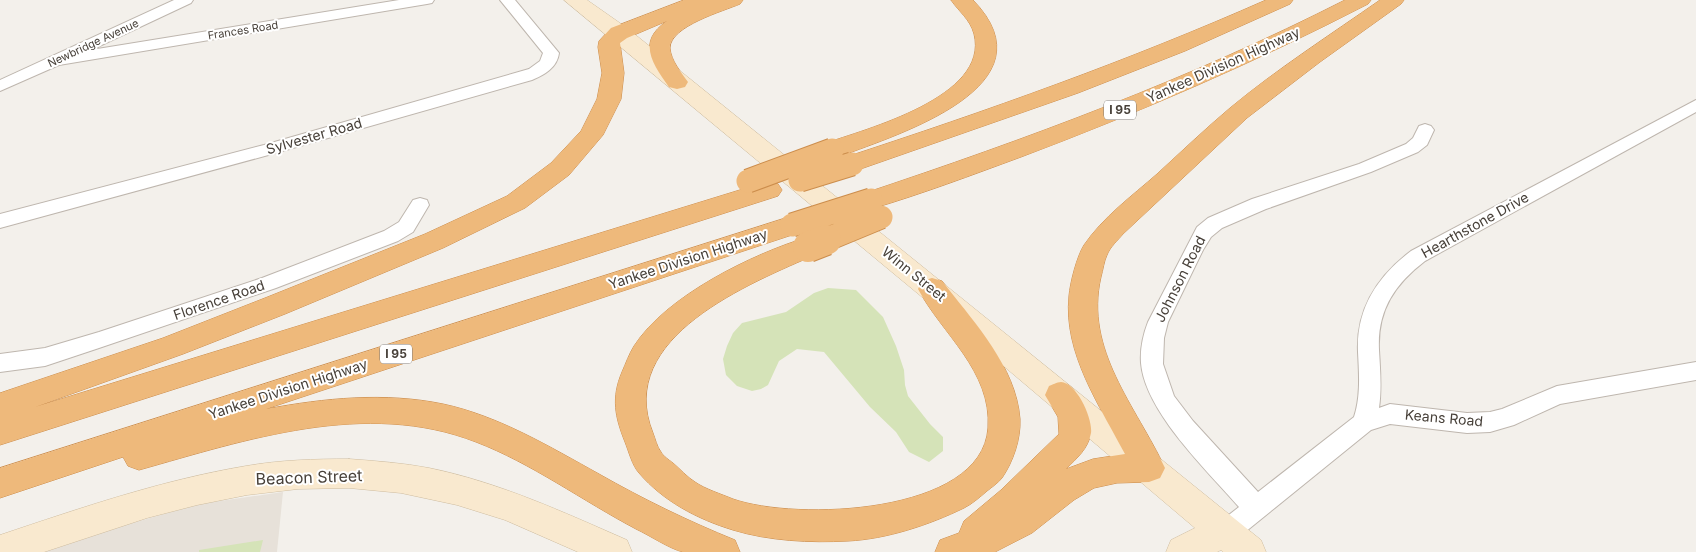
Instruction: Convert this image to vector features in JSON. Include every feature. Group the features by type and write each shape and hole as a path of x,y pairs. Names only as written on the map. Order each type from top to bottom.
{"highway":[{"path":"0,406 173,346 275,306 434,241 516,202 560,169 591,135 609,99 613,73 609,47 610,41 619,34 702,0"},
{"path":"677,82 660,52 660,42 664,34 677,23 733,0"},
{"path":"842,157 947,102 969,85 984,61 986,39 978,20 961,0"},
{"path":"0,431 541,262 842,157 1057,94 1176,48 1283,0"},
{"name":"Yankee Division Highway","path":"0,483 800,236 876,209 953,185 1043,140 1221,68 1362,0"},
{"path":"952,552 995,536 1013,526 1070,484 1085,476 1119,469 1149,468 1099,376 1086,337 1083,317 1083,296 1094,252 1114,227 1239,113 1312,57 1394,0"},
{"path":"800,236 687,308 670,323 654,342 640,364 633,388 630,411 633,430 644,457 658,479 689,504 719,520 764,535 810,541 851,540 886,535 920,525 941,515 960,502 982,482 994,462 1002,442 1004,425 1002,402 978,352 932,289"},
{"path":"946,552 995,517 1072,442 1075,432 1075,420 1068,405 1060,395"},
{"path":"0,494 255,425 330,413 393,411 440,417 487,432 661,524 723,552"}],"main road":[{"name":"Winn Street","path":"574,0 619,34 1149,468 1231,546"},
{"name":"Beacon Street","path":"0,551 127,508 197,489 253,478 321,473 380,475 436,485 520,510 576,544 615,552"},
{"path":"1183,552 1200,542 1231,546"}],"street":[{"name":"Newbridge Avenue","path":"0,86 186,0"},
{"name":"Frances Road","path":"59,60 427,0"},
{"name":"Sylvester Road","path":"0,221 516,80 533,73 549,60 550,52 507,0"},
{"name":"Hearthstone Drive","path":"1363,423 1369,405 1368,343 1372,313 1382,291 1399,270 1425,252 1696,105"},
{"name":"Johnson Road","path":"1256,508 1185,428 1165,400 1152,364 1153,338 1158,322 1194,249 1204,232 1215,223 1259,204 1365,168 1412,148 1421,141 1425,130"},
{"name":"Florence Road","path":"1,363 45,357 99,340 268,283 381,241 406,227 420,205"},
{"name":"Keans Road","path":"1231,546 1256,508 1363,423 1390,414 1467,423 1490,422 1515,415 1557,395 1696,371"}],"shaded area":[{"path":"283,492 277,552 43,552 101,532 199,504"}],"green space":[{"path":"828,288 856,290 883,317 904,370 908,396 943,437 943,451 929,462 909,452 896,432 870,407 824,352 797,349 779,361 768,385 761,389 752,391 737,386 726,375 723,359 727,346 733,333 742,323 786,312 814,293"},
{"path":"263,540 260,552 199,552 199,550"}]}
